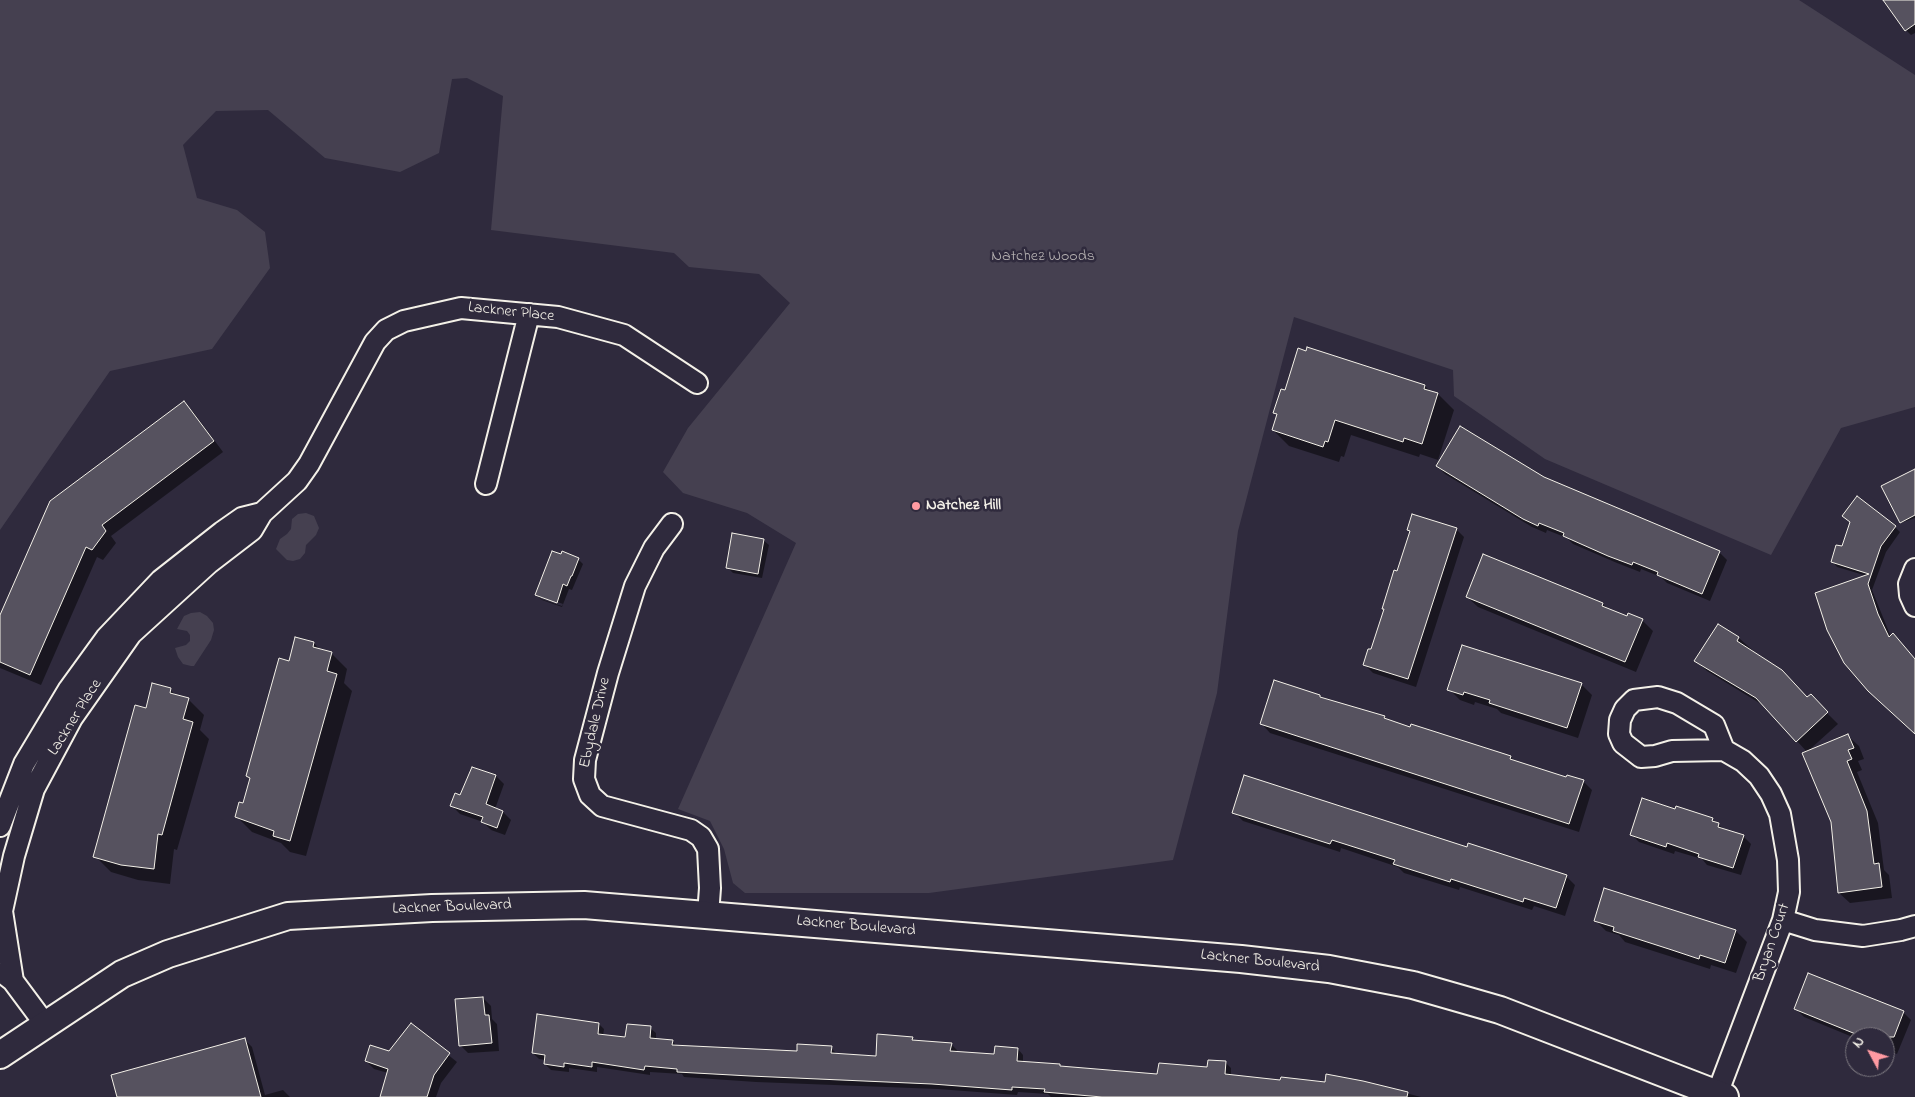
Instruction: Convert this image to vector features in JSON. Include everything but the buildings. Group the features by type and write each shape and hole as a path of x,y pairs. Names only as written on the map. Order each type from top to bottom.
{"main road":[{"name":"Lackner Boulevard","path":"0,1055 122,974 168,954 288,916 432,908 584,905 1231,958 1330,969 1413,985 1500,1010 1719,1096"}],"street":[{"name":"Lackner Place","path":"45,1024 6,975 2,911 14,856 34,789 72,718 131,634 209,563 252,530 262,513 297,481 310,464 375,342 386,330 404,321 461,308 558,317 624,335 697,383"},
{"path":"486,484 529,314"},
{"name":"Lackner Place","path":"0,826 24,764 69,688 106,638 160,580 242,518 262,513"},
{"name":"Ebydale Drive","path":"672,524 654,548 635,586 608,673 585,760 584,779 590,796 602,806 691,830 701,837 708,849 710,888 708,915"},
{"path":"1915,569 1909,584 1910,595 1915,606"},
{"path":"1658,697 1677,704 1714,726 1724,750 1672,751 1655,756 1641,757 1623,744 1619,734 1620,720 1625,709 1634,700 1658,697"},
{"name":"Bryan Court","path":"1719,1096 1784,920 1789,892 1788,860 1780,814 1771,794 1759,776 1743,761 1724,750"},
{"path":"1784,920 1815,930 1864,936 1915,926"}],"green space":[{"name":"Natchez Woods","path":"0,0 1799,0 1915,75 1915,407 1841,428 1771,555 1545,459 1454,396 1453,370 1294,317 1238,531 1217,693 1173,860 929,893 745,893 733,883 724,849 710,821 678,809 796,543 747,513 683,493 663,472 688,428 790,303 759,274 689,267 674,253 491,230 503,96 467,78 452,79 439,153 400,172 325,158 268,110 216,111 183,145 197,198 237,210 265,232 270,268 212,349 110,371 0,530"},
{"path":"306,513 314,516 319,528 316,535 306,545 305,553 300,559 287,560 276,549 280,539 291,529 292,519 298,514"},
{"path":"200,612 213,623 214,630 211,640 194,666 191,666 183,664 175,648 186,645 190,641 190,635 187,631 177,629 184,616"}],"place":[{"name":"Natchez Hill","path":"916,506"}]}
